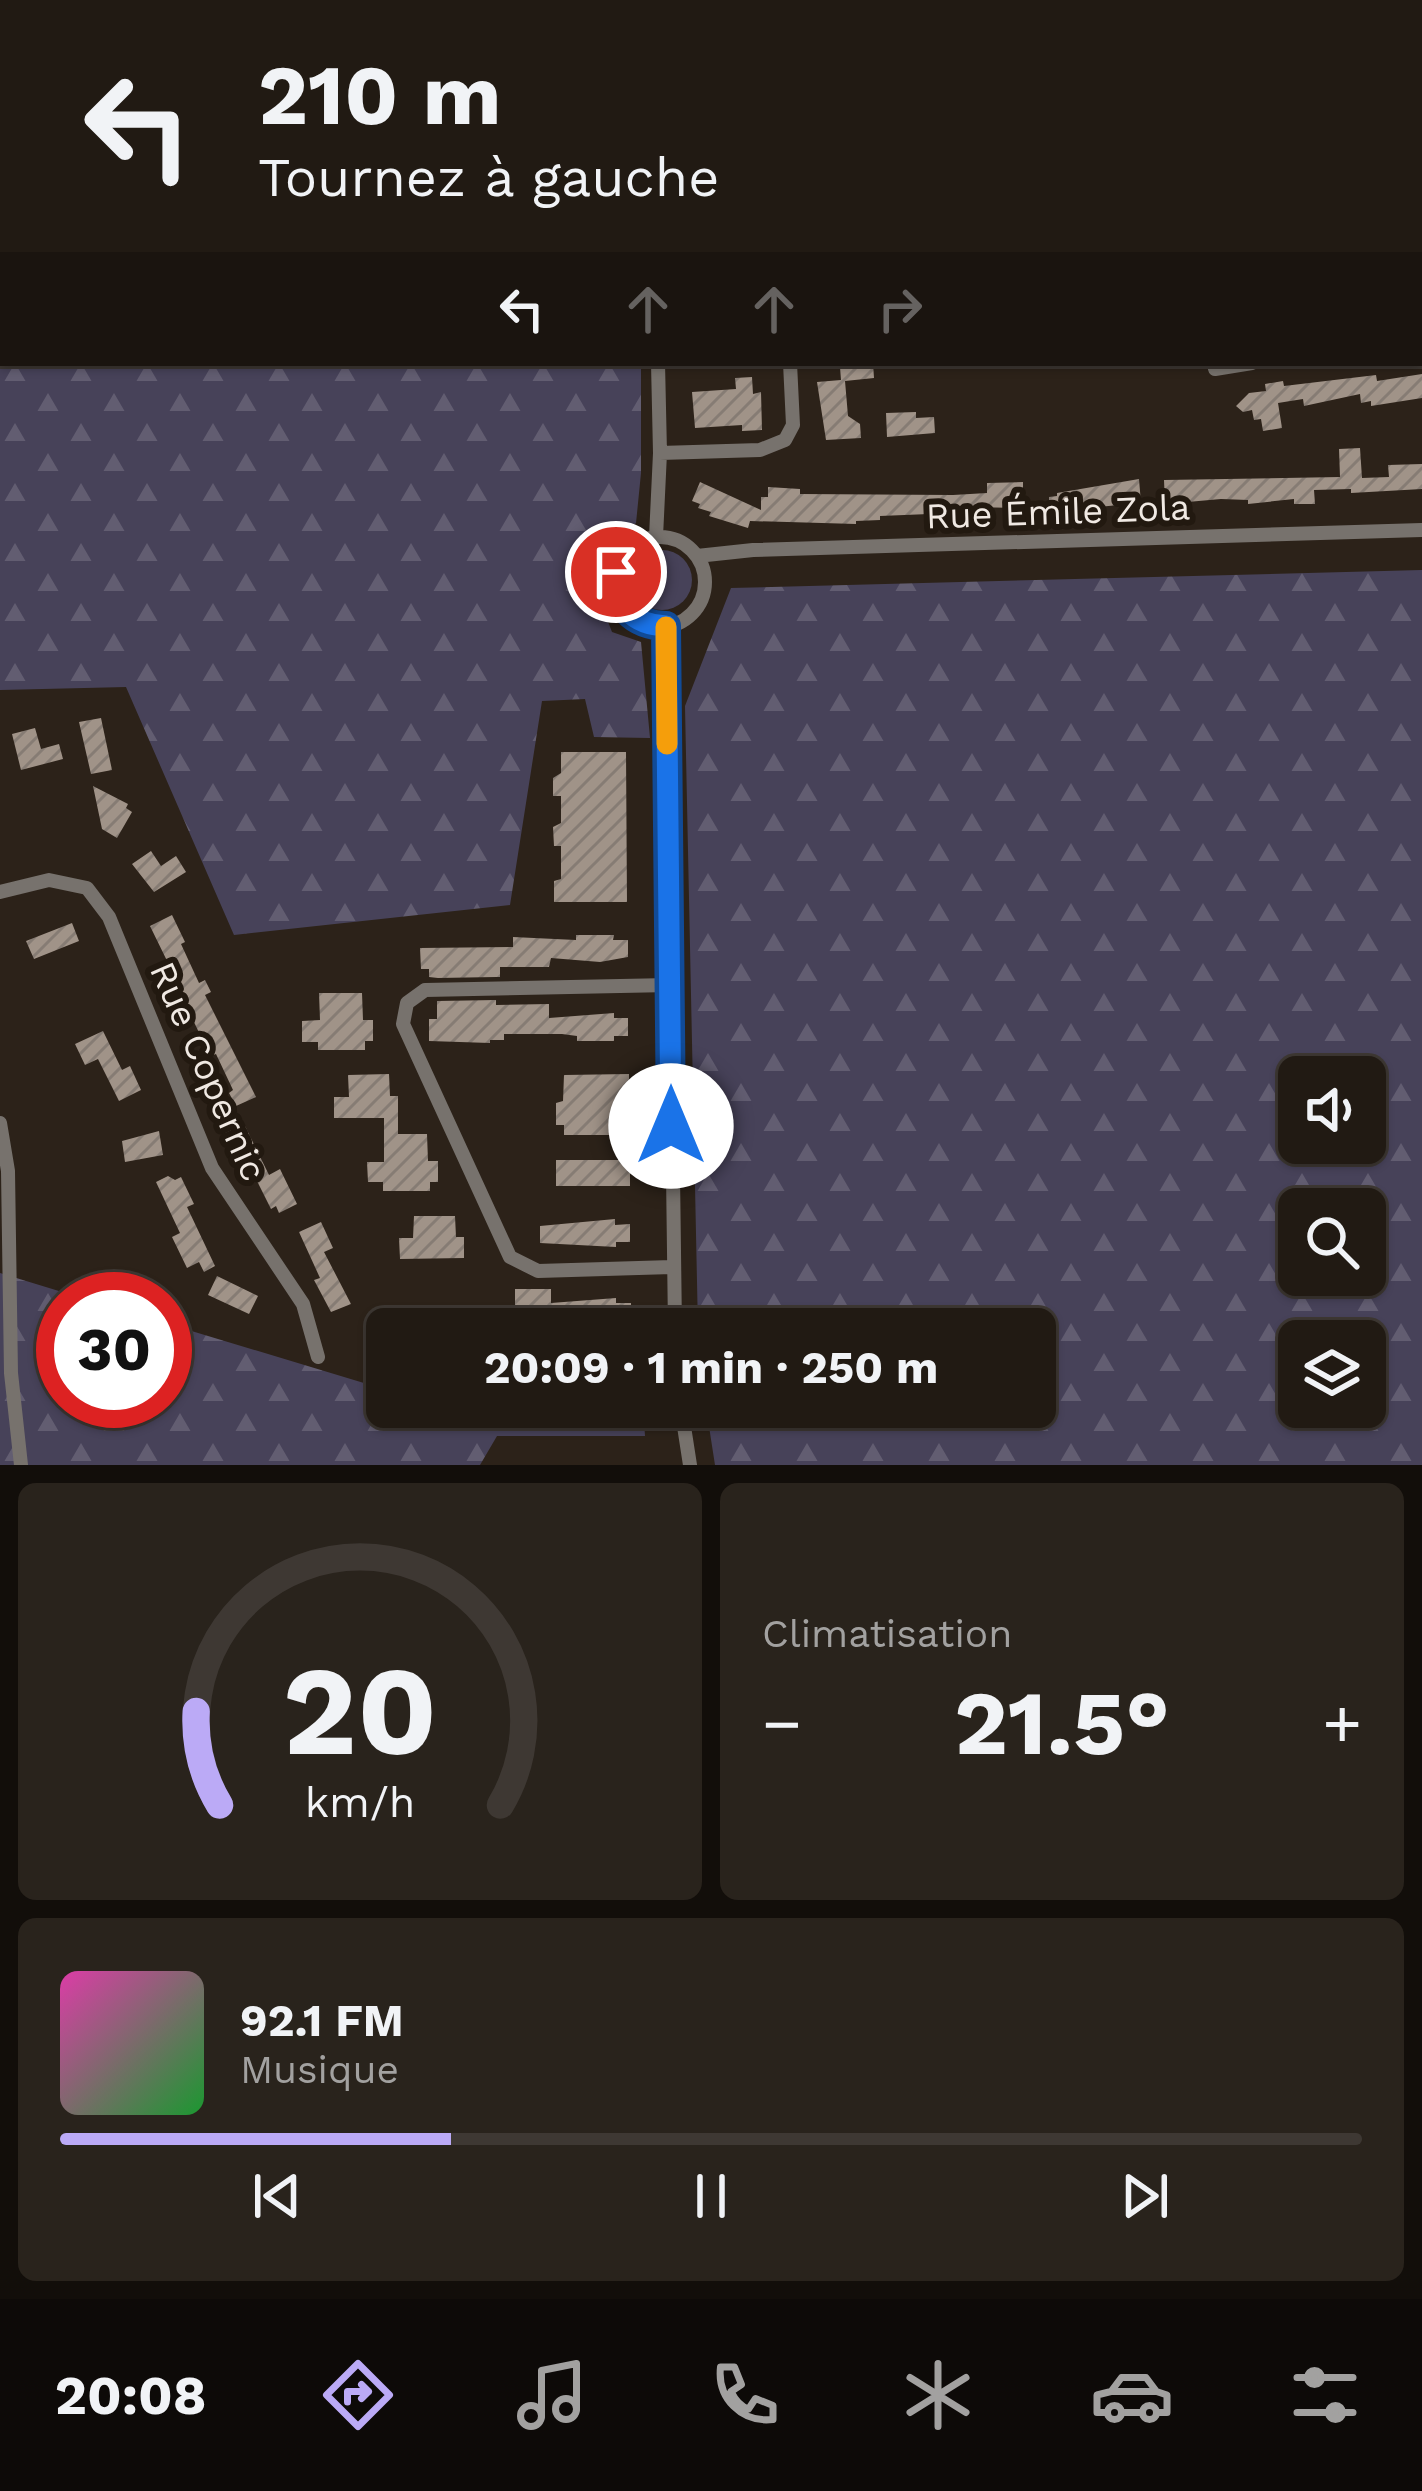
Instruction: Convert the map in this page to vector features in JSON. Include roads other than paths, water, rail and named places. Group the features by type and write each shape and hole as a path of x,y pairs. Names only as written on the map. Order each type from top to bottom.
{"street":[{"path":"656,537 658,366"},
{"path":"660,453 760,450 784,440 793,425 790,366"},
{"path":"1216,369 1234,366"},
{"name":"Rue Émile Zola","path":"697,556 1422,530"},
{"path":"656,537 680,541 697,556 704,570 701,600 693,612 666,626 638,621 619,601 616,572 630,548 656,537"},
{"path":"666,626 674,1308"},
{"name":"Rue Copernic","path":"0,892 49,880 87,888 109,917 212,1168 303,1304 318,1357"},
{"path":"670,985 425,990 407,1003 403,1024 510,1257 538,1271 672,1268"},
{"path":"0,1123 12,1250 11,1373 21,1465"},
{"path":"684,1428 690,1464"}]}
